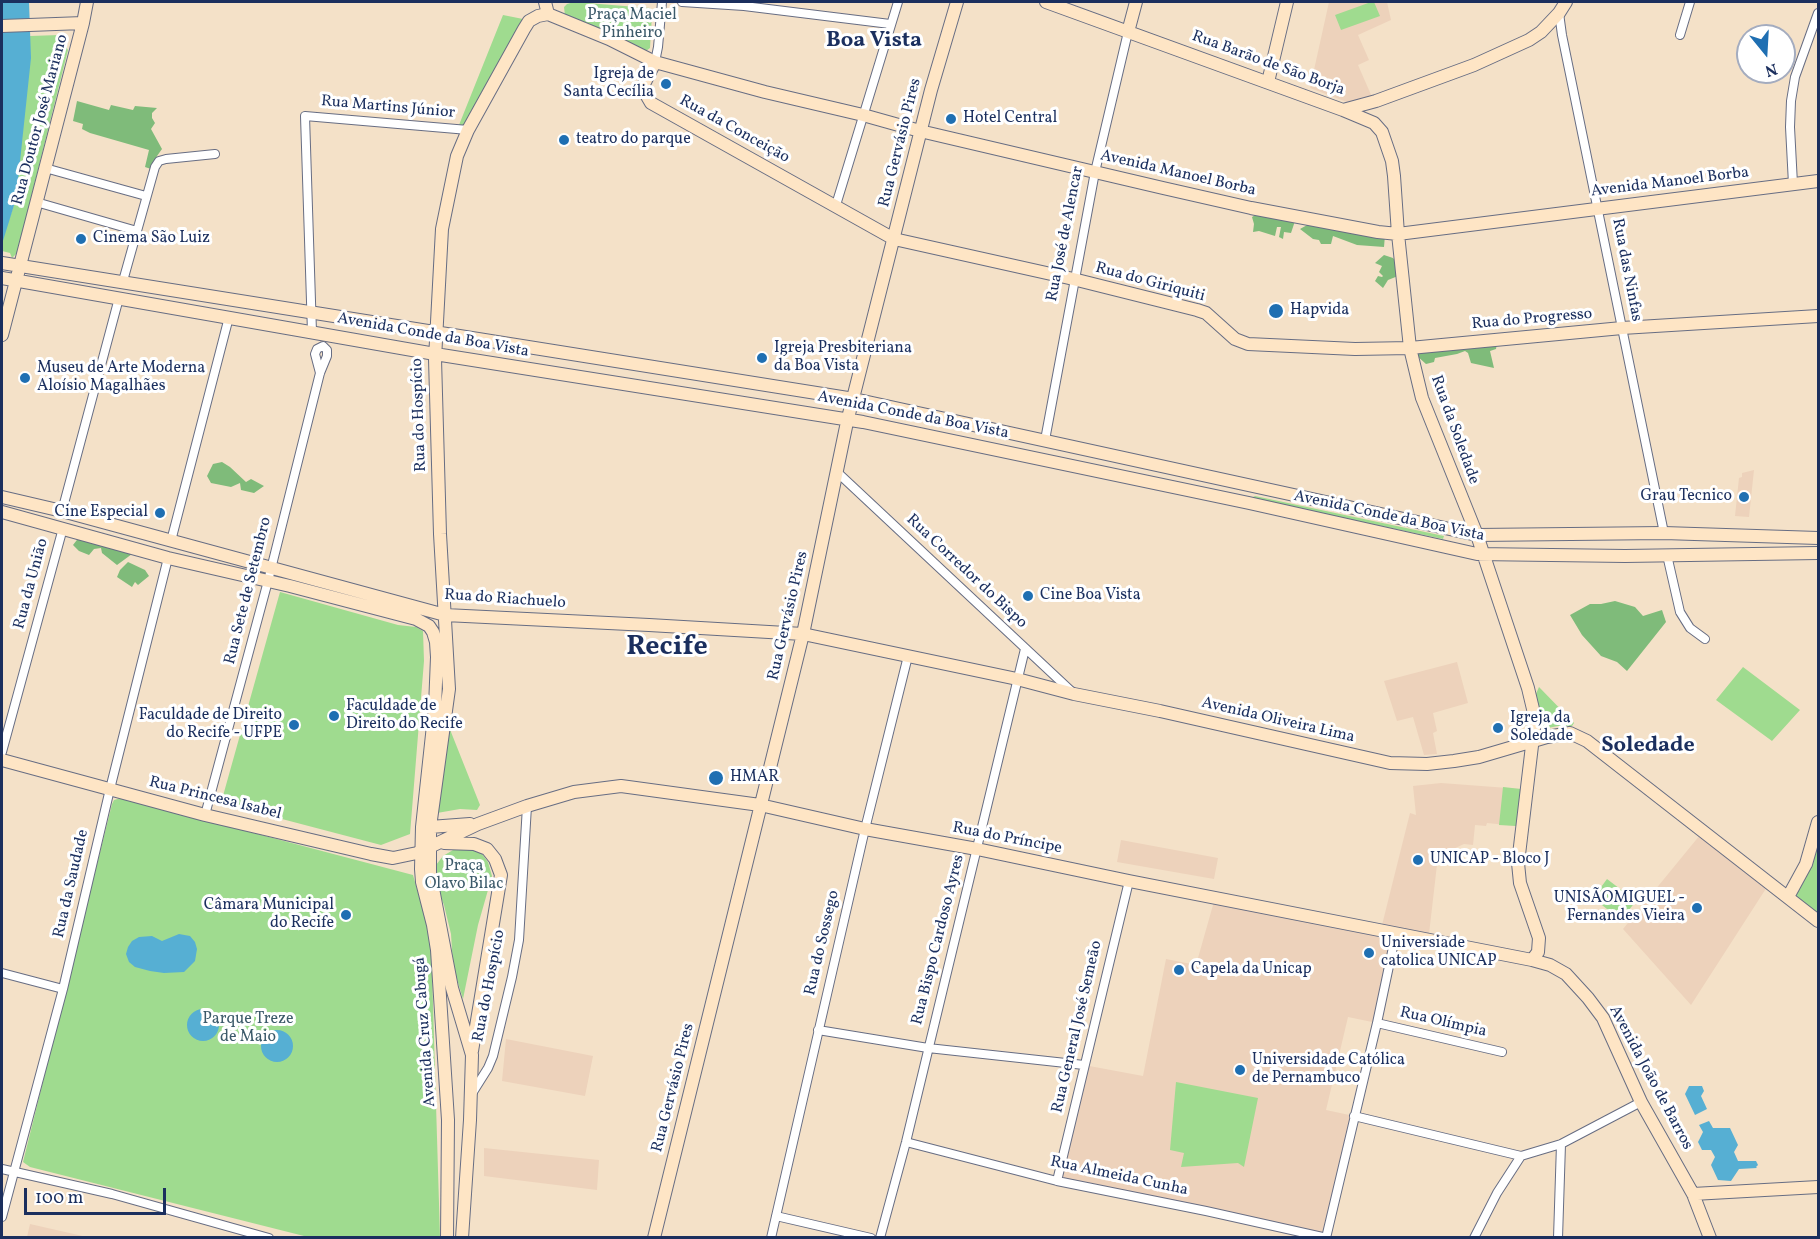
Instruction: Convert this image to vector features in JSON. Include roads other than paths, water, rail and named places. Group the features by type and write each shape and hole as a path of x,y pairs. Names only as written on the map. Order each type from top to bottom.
{"main road":[{"name":"Rua Doutor José Mariano","path":"2,335 87,2"},
{"name":"Rua Gervásio Pires","path":"654,1238 803,634 848,420 930,90 957,2"},
{"name":"Rua Barão de São Borja","path":"1046,2 1343,110 1376,101 1474,65 1529,40 1541,32 1566,2"},
{"name":"Rua José de Alencar","path":"1128,32 1136,2"},
{"path":"1268,82 1287,2"},
{"name":"Avenida Manoel Borba","path":"547,8 655,62 765,92 920,131 1251,208 1398,234 1818,181"},
{"name":"Rua do Hospício","path":"426,827 449,689 440,534 435,354 442,229 457,156 468,130 529,21 547,8"},
{"path":"2,26 83,23"},
{"name":"Rua da Conceição","path":"655,62 644,84 644,91 651,103 894,239"},
{"name":"Rua da Soledade","path":"1343,110 1374,123 1382,132 1392,161 1410,348 1422,398 1477,535 1533,709 1533,740 1518,863 1521,883 1539,938 1538,952 1532,960"},
{"name":"Rua do Giriquiti","path":"894,239 1197,310 1206,313 1235,339 1248,344"},
{"name":"Avenida Conde da Boa Vista","path":"2,263 854,399 1477,535 1664,533 1818,538"},
{"name":"Avenida Conde da Boa Vista","path":"2,278 435,354 863,422 1484,555 1818,553"},
{"name":"Rua do Progresso","path":"1248,344 1356,349 1410,348 1622,328 1818,316"},
{"path":"844,440 863,422"},
{"name":"Rua do Riachuelo","path":"2,497 62,511 445,615 803,634 1017,680"},
{"path":"1449,528 1462,522 1465,505"},
{"path":"2,512 168,558 416,619 429,626 436,642 437,657 426,827 478,824"},
{"name":"Avenida Oliveira Lima","path":"1017,680 1390,763 1427,764 1454,761 1479,757 1533,740 1565,733 1576,734 1818,921"},
{"name":"Rua Princesa Isabel","path":"2,760 205,815 371,854 393,858 402,857 429,847"},
{"name":"Rua do Príncipe","path":"478,824 574,792 621,786 759,806 865,829 977,849 1532,960"},
{"path":"1788,897 1806,864 1818,822"},
{"path":"429,847 478,824"},
{"name":"Avenida Cruz Cabugá","path":"426,827 431,879 449,972 472,1055 462,1238"},
{"path":"429,847 474,844 487,849 500,868 501,875 472,1055"},
{"name":"Avenida Cruz Cabugá","path":"429,847 422,882 437,950 448,1120 447,1238"},
{"name":"Avenida João de Barros","path":"1532,960 1550,965 1566,974 1603,1018 1641,1102 1693,1194 1710,1238"},
{"path":"1693,1194 1818,1187"}],"street":[{"name":"Rua da Conceição","path":"655,62 662,2"},
{"path":"682,2 744,4 890,24"},
{"path":"836,205 898,2"},
{"path":"1680,35 1690,2"},
{"name":"Rua das Ninfas","path":"1559,13 1664,533"},
{"path":"1793,184 1791,101 1795,77 1818,13"},
{"name":"Rua José de Alencar","path":"1045,440 1095,172 1128,32"},
{"name":"Rua Martins Júnior","path":"311,312 305,116 468,130"},
{"path":"123,281 146,196 159,161 215,154"},
{"path":"45,168 146,196"},
{"path":"36,202 137,231"},
{"path":"62,511 119,298"},
{"path":"311,312 312,332"},
{"path":"171,541 229,317"},
{"name":"Rua Sete de Setembro","path":"205,815 268,581 320,373"},
{"name":"Rua Corredor do Bispo","path":"837,472 1074,694"},
{"name":"Rua da União","path":"2,752 63,528"},
{"path":"1666,555 1680,612 1690,628 1705,639"},
{"name":"Rua da Saudade","path":"2,1217 63,989 168,558"},
{"name":"Rua Bispo Cardoso Ayres","path":"880,1238 906,1142 1025,649"},
{"name":"Rua do Sossego","path":"771,1238 865,829 908,656"},
{"name":"Rua do Hospício","path":"471,1096 493,1056 512,977 519,939 527,806"},
{"name":"Rua General José Semeão","path":"1057,1181 1129,881"},
{"path":"1326,1237 1396,933"},
{"path":"2,973 63,989"},
{"name":"Rua Olímpia","path":"1377,1023 1502,1053"},
{"path":"818,1030 928,1048 1084,1065"},
{"path":"1354,1116 1521,1156 1561,1144 1641,1102"},
{"name":"Rua Almeida Cunha","path":"906,1142 1057,1181 1326,1237"},
{"path":"1558,1238 1561,1144"},
{"path":"1474,1238 1497,1193 1521,1156"},
{"path":"2,1169 112,1194 269,1238"},
{"path":"776,1216 872,1238"}],"water":[{"path":"2,2 29,2 31,58 16,199 2,244"},
{"path":"179,934 190,936 197,949 195,961 184,972 150,971 135,967 129,962 126,954 128,947 139,937 152,936 162,941"},
{"path":"203,1009 214,1014 219,1025 214,1036 203,1041 192,1036 187,1025 192,1014"},
{"path":"277,1030 288,1035 293,1046 288,1057 277,1062 266,1057 261,1046 266,1035"},
{"path":"1689,1086 1702,1086 1704,1091 1701,1096 1707,1109 1695,1115 1685,1094"},
{"path":"1709,1121 1713,1128 1730,1128 1738,1145 1734,1152 1738,1161 1756,1161 1757,1168 1739,1169 1731,1181 1718,1180 1711,1165 1715,1157 1711,1150 1702,1150 1698,1142 1703,1132 1699,1125"}],"place":[{"name":"Igreja de Santa Cecília","path":"666,84"},
{"name":"Hotel Central","path":"951,119"},
{"name":"teatro do parque","path":"564,140"},
{"name":"Cinema São Luiz","path":"81,239"},
{"name":"Hapvida","path":"1276,311"},
{"name":"Igreja Presbiteriana da Boa Vista","path":"762,358"},
{"name":"Museu de Arte Moderna Aloísio Magalhães","path":"25,378"},
{"name":"Grau Tecnico","path":"1744,497"},
{"name":"Cine Especial","path":"160,513"},
{"name":"Cine Boa Vista","path":"1028,596"},
{"name":"Faculdade de Direito do Recife","path":"334,716"},
{"name":"Faculdade de Direito do Recife - UFPE","path":"294,725"},
{"name":"Igreja da Soledade","path":"1498,728"},
{"name":"HMAR","path":"716,778"},
{"name":"UNICAP - Bloco J","path":"1418,860"},
{"name":"UNISÃOMIGUEL - Fernandes Vieira","path":"1697,908"},
{"name":"Câmara Municipal do Recife","path":"346,915"},
{"name":"Universiade catolica UNICAP","path":"1369,953"},
{"name":"Capela da Unicap","path":"1179,970"},
{"name":"Universidade Católica de Pernambuco","path":"1240,1070"}],"district":[{"name":"Boa Vista","path":"874,42"},
{"name":"Recife","path":"667,649"},
{"name":"Soledade","path":"1648,747"}],"park label":[{"name":"Praça Maciel Pinheiro","path":"632,25"},
{"name":"Praça Olavo Bilac","path":"464,876"},
{"name":"Parque Treze de Maio","path":"248,1029"}]}
